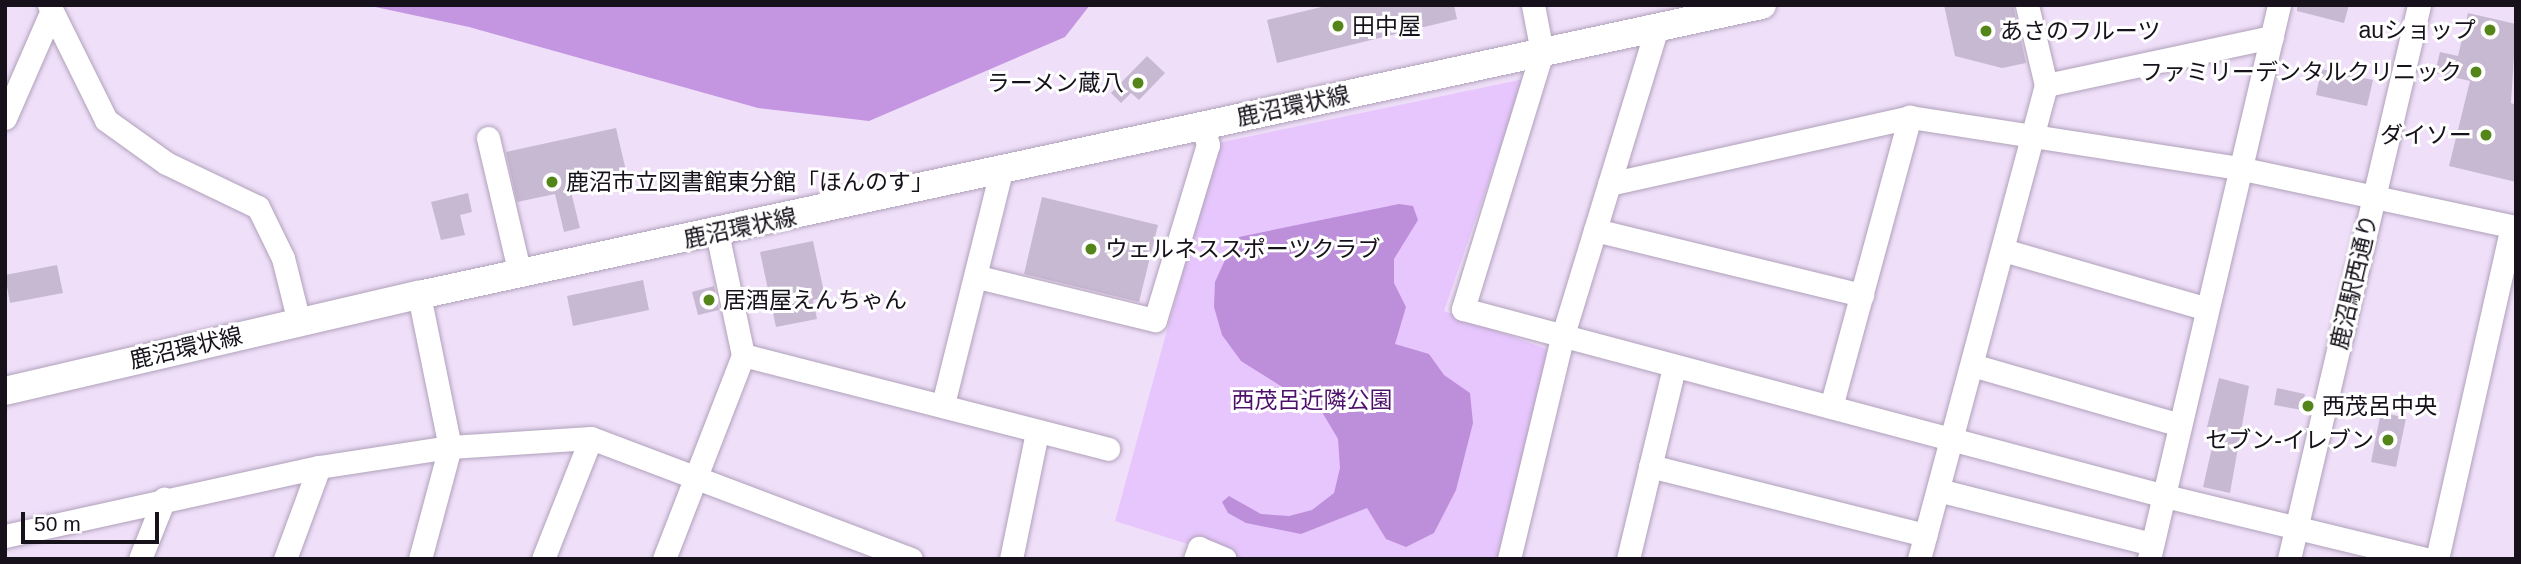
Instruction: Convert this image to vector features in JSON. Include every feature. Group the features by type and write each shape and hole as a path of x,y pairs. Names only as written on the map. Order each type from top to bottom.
{"main road":[{"name":"鹿沼環状線","path":"5,391 419,295 717,233 1762,5"}],"street":[{"path":"1532,5 1542,52 1462,309 1562,338 1952,438 2161,495 2426,559"},
{"path":"1919,559 2046,85 2027,5"},
{"path":"1938,490 2151,551 2161,495 2204,308 2279,5"},
{"name":"鹿沼駅西通り","path":"2289,559 2419,5"},
{"path":"5,118 49,10"},
{"path":"49,10 93,101 120,132 166,163 258,207 283,258 299,322"},
{"path":"1509,559 1562,338 1657,27"},
{"path":"2046,85 2272,37"},
{"path":"1609,184 1910,117 2238,168 2514,227 2437,559"},
{"path":"1831,407 1910,117"},
{"path":"978,276 1156,320 1208,145 1203,126"},
{"path":"488,138 520,274"},
{"path":"943,404 978,276 1001,171"},
{"path":"1595,230 1862,295"},
{"path":"664,559 743,355 717,233"},
{"path":"2003,250 2204,308"},
{"path":"419,295 450,446 420,559"},
{"path":"743,355 943,404 1037,432 1108,449"},
{"path":"1972,365 2177,424"},
{"path":"1628,559 1674,367"},
{"path":"1011,559 1037,432"},
{"path":"543,559 591,438"},
{"path":"7,539 164,499 319,467 450,446 591,438 697,474 911,559"},
{"path":"1650,466 1925,535"},
{"path":"285,559 319,467"},
{"path":"139,559 164,499"},
{"path":"1195,559 1199,548 1225,559"}],"green space":[{"name":"西茂呂近隣公園","path":"1524,79 1444,311 1549,350 1497,559 1235,559 1115,521 1218,143"}],"shaded area":[{"path":"366,5 1090,5 1065,37 869,121 758,108 469,27"},
{"path":"1399,204 1413,206 1418,220 1394,259 1394,283 1406,307 1395,344 1429,354 1444,375 1470,393 1473,423 1456,490 1434,533 1406,547 1386,539 1367,508 1301,534 1246,523 1228,513 1222,502 1229,496 1261,514 1289,516 1312,510 1334,493 1340,468 1338,439 1322,412 1241,361 1222,335 1214,307 1215,282 1229,251 1239,237"}],"building":[{"path":"1330,5 1454,5 1457,19 1277,63 1267,20"},
{"name":"あさのフルーツ","path":"1944,5 2013,5 2026,63 2002,68 1955,56"},
{"path":"2297,5 2349,5 2344,23 2297,11"},
{"path":"2468,13 2516,24 2511,103 2516,105 2516,182 2449,166 2470,81 2435,73 2440,52 2458,56"},
{"name":"ラーメン蔵八","path":"1147,56 1165,73 1139,100 1131,93 1121,103 1111,93"},
{"path":"2321,69 2373,80 2367,106 2316,95"},
{"name":"鹿沼市立図書館東分館「ほんのす」","path":"616,128 627,175 570,188 580,228 564,232 555,194 517,202 506,152"},
{"path":"468,193 472,212 460,215 465,235 441,240 431,202"},
{"name":"ウェルネススポーツクラブ","path":"1042,197 1158,225 1139,302 1024,274"},
{"path":"813,241 825,297 813,300 817,319 776,327 760,252"},
{"path":"57,265 63,293 10,303 5,275"},
{"path":"643,280 649,310 573,326 567,296"},
{"name":"居酒屋えんちゃん","path":"714,286 719,310 698,315 692,292"},
{"path":"2219,378 2249,386 2230,493 2203,487 2216,430 2207,427"},
{"path":"2277,388 2305,394 2302,410 2274,405"},
{"name":"セブン-イレブン","path":"2381,412 2406,418 2396,467 2371,462"}],"place":[{"name":"田中屋","path":"1338,26"},
{"name":"auショップ","path":"2490,30"},
{"name":"あさのフルーツ","path":"1986,31"},
{"name":"ファミリーデンタルクリニック","path":"2476,72"},
{"name":"ラーメン蔵八","path":"1138,83"},
{"name":"ダイソー","path":"2486,135"},
{"name":"鹿沼市立図書館東分館「ほんのす」","path":"552,182"},
{"name":"ウェルネススポーツクラブ","path":"1091,249"},
{"name":"居酒屋えんちゃん","path":"709,300"},
{"name":"西茂呂中央","path":"2308,406"},
{"name":"セブン-イレブン","path":"2388,440"}]}
